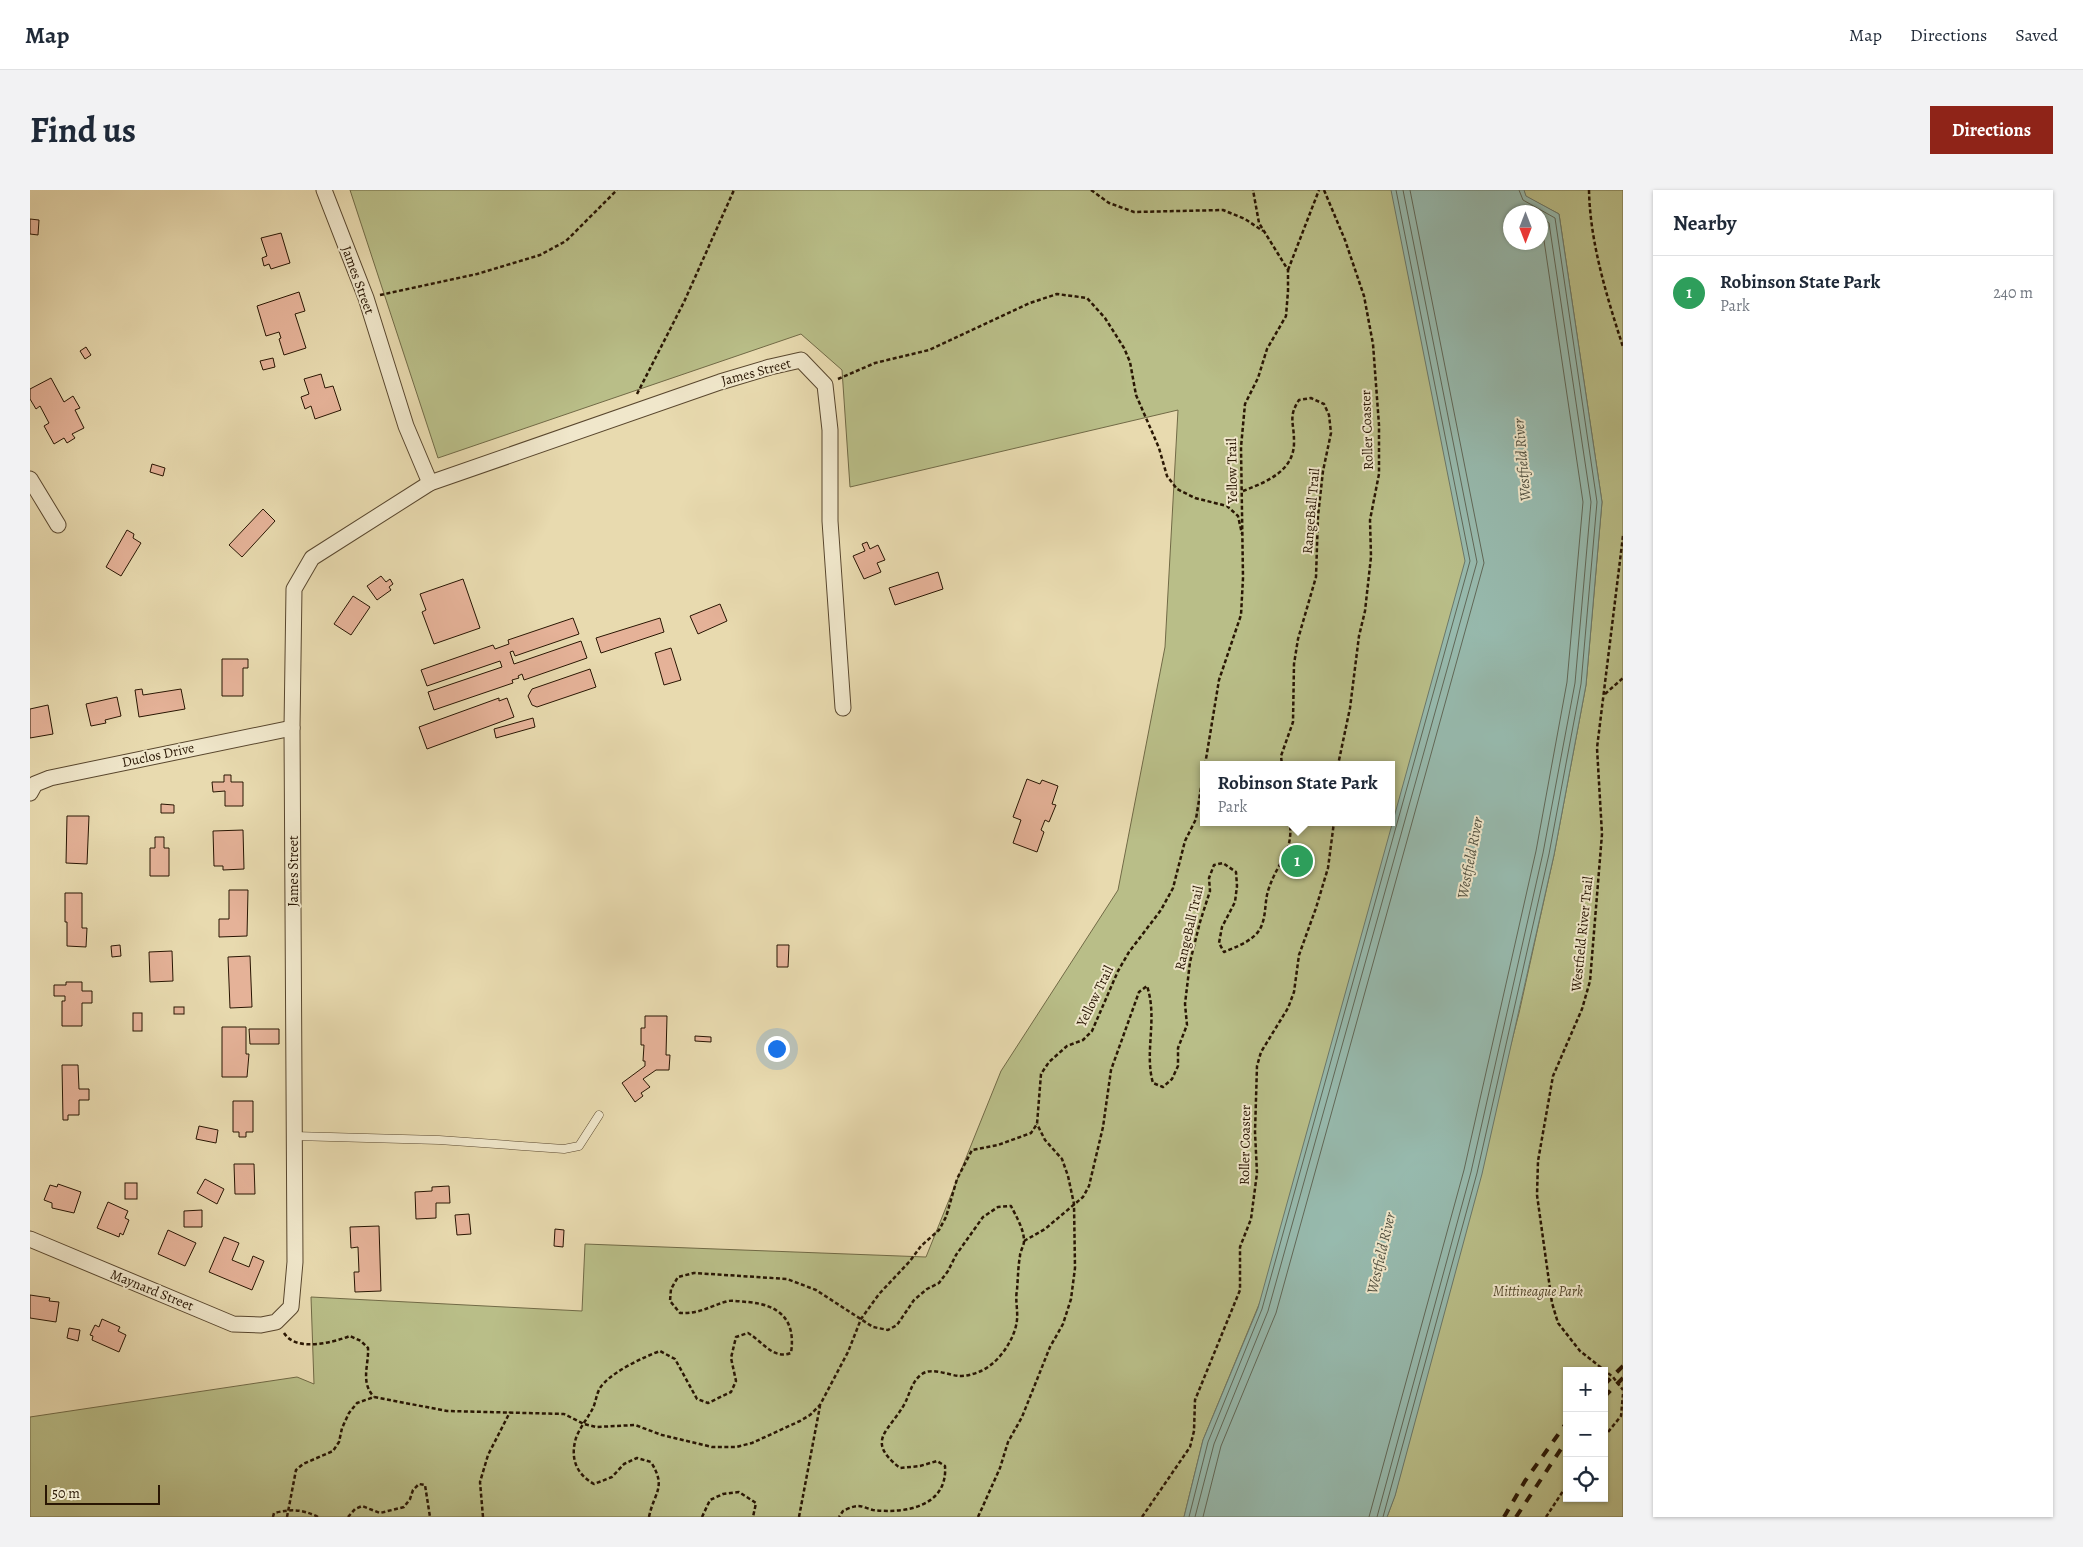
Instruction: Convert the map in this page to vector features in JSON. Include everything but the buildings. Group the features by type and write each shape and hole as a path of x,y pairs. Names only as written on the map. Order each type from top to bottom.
{"street":[{"name":"James Street","path":"324,190 366,298 406,426 430,483"},
{"name":"James Street","path":"276,1322 291,1307 295,1262 292,728 294,588 298,581 312,558 430,483 720,382 770,367 801,360 825,385"},
{"path":"825,385 830,430 830,521 843,708"},
{"path":"30,479 58,525"},
{"name":"Duclos Drive","path":"30,793 35,784 50,778 292,728"},
{"name":"Maynard Street","path":"30,1240 233,1324 261,1325 276,1322"}],"lane":[{"path":"294,1136 439,1140 564,1149 579,1146 600,1115"}],"path":[{"path":"366,298 477,274 540,255 566,241 616,190"},
{"path":"627,414 684,302 734,190"},
{"path":"1091,190 1110,203 1134,212 1223,210 1245,219 1266,233"},
{"path":"1253,190 1259,223 1288,270"},
{"path":"1288,270 1319,190"},
{"name":"Roller Coaster","path":"1324,190 1345,240 1364,296 1373,344 1379,425 1379,474 1370,520 1371,557 1350,708 1339,761"},
{"path":"1589,190 1591,223 1609,302 1623,346"},
{"name":"Yellow Trail","path":"1206,761 1219,680 1241,614 1243,491 1241,447 1245,404 1258,378 1267,349 1286,316 1288,270"},
{"path":"825,385 875,363 929,350 1030,303 1057,294 1087,298 1105,318 1124,348 1130,362 1136,395 1160,448 1167,476 1177,489 1195,498 1227,506 1238,516 1243,541"},
{"name":"RangeBall Trail","path":"1243,491 1268,482 1288,464 1294,441 1292,412 1299,400 1311,398 1324,404 1329,414 1331,433 1323,471 1319,508 1316,577 1298,638 1294,664 1293,722 1281,756 1282,761"},
{"name":"Westfield River Trail","path":"1623,536 1597,748 1602,834 1590,981 1582,1010 1553,1076 1538,1161 1537,1195 1552,1303 1558,1323 1580,1351 1613,1377 1623,1390"},
{"path":"1604,695 1623,678"},
{"name":"Yellow Trail","path":"1036,1124 1042,1074 1049,1062 1067,1046 1082,1040 1092,1031 1129,952 1161,910 1173,888 1185,841 1196,819 1200,794"},
{"name":"RangeBall Trail","path":"1024,1241 1046,1229 1082,1197 1089,1186 1103,1127 1111,1070 1139,992 1147,986 1151,998 1152,1013 1149,1072 1153,1084 1163,1087 1172,1079 1178,1066 1178,1048 1187,1024 1185,1004 1190,962 1210,891 1210,878 1214,865 1223,862 1236,872 1235,902 1222,927 1219,943 1224,952 1242,946 1259,931 1265,914 1268,889 1285,858 1290,844 1290,826"},
{"name":"Roller Coaster","path":"1142,1517 1190,1447 1194,1432 1195,1400 1240,1290 1240,1247 1251,1220 1257,1173 1255,1132 1257,1066 1261,1052 1288,1008 1294,992 1299,955 1328,868 1333,826"},
{"path":"978,1517 1000,1468 1008,1442 1022,1417 1050,1346 1063,1324 1071,1299 1075,1268 1074,1204 1062,1159 1045,1140 1036,1124"},
{"path":"798,1517 820,1405 861,1320 879,1294 910,1261 921,1246 939,1230 946,1217 956,1179 972,1150 998,1145 1031,1133 1036,1124"},
{"path":"649,1517 652,1504 659,1492 658,1474 651,1462 637,1458 624,1464 612,1477 594,1484 582,1477 574,1459 576,1438 594,1406 596,1394 604,1384 615,1374 646,1356 660,1351 674,1359 697,1399 708,1403 731,1392 736,1381 731,1358 736,1337 748,1333 774,1353 784,1356 791,1353 790,1325 781,1313 767,1306 730,1301 694,1314 680,1313 670,1301 671,1289 678,1277 694,1272 787,1279 816,1290 873,1327 888,1330 897,1325 914,1300 927,1289 939,1283 983,1217 998,1207 1011,1206 1018,1220 1024,1241 1020,1254 1016,1299 1017,1320 1012,1338 997,1359 984,1370 970,1376 931,1371 923,1374 912,1385 899,1414 888,1426 881,1444 886,1457 900,1468 920,1466 937,1461 946,1466 946,1479 941,1491 930,1502 911,1508 889,1510 858,1506 842,1511 839,1517"},
{"path":"276,1322 288,1339 299,1343 331,1343 350,1336 361,1341 368,1348 369,1362 365,1379 368,1390 374,1396 447,1411 564,1414 584,1424 596,1427 635,1425 662,1435 712,1447 736,1447 752,1443 800,1421 810,1415 820,1405"},
{"path":"1608,1432 1621,1416 1623,1394"},
{"path":"287,1517 296,1470 303,1464 333,1451 349,1413 357,1403 374,1396"},
{"path":"482,1517 480,1482 488,1456 510,1412"},
{"path":"348,1517 355,1509 362,1506 380,1513 404,1507 410,1499 413,1490 419,1484 425,1485 430,1517"},
{"path":"1546,1517 1563,1491"},
{"path":"702,1517 710,1500 723,1494 739,1492 756,1503 753,1517"},
{"path":"273,1517 274,1513 287,1510 301,1510 318,1517"}],"green space":[{"path":"350,190 1465,190 1491,743 1203,1440 1184,1517 30,1517 30,1417 297,1377 314,1384 311,1297 582,1311 585,1244 926,1257 1001,1071 1118,890 1165,647 1178,410 850,487 842,370 801,334 438,458"},
{"name":"Mittineague Park","path":"1524,190 1623,190 1623,1517 1387,1517 1395,1495 1519,1013 1554,855 1586,685 1602,502 1559,214 1548,208 1548,205 1542,205 1525,196"}],"water":[{"name":"Westfield River","path":"1391,190 1524,190 1526,196 1542,205 1503,205 1503,250 1548,250 1548,208 1559,214 1602,502 1586,685 1554,855 1482,1174 1395,1496 1387,1517 1184,1517 1203,1440 1258,1308 1392,826 1395,826 1395,814 1465,561"}],"railway":[{"path":"1608,1381 1623,1366"},
{"path":"1608,1393 1623,1378"},
{"path":"1504,1517 1525,1481 1563,1428"},
{"path":"1516,1517 1563,1446"}],"place":[{"name":"Robinson State Park","path":"1297,861"}]}
